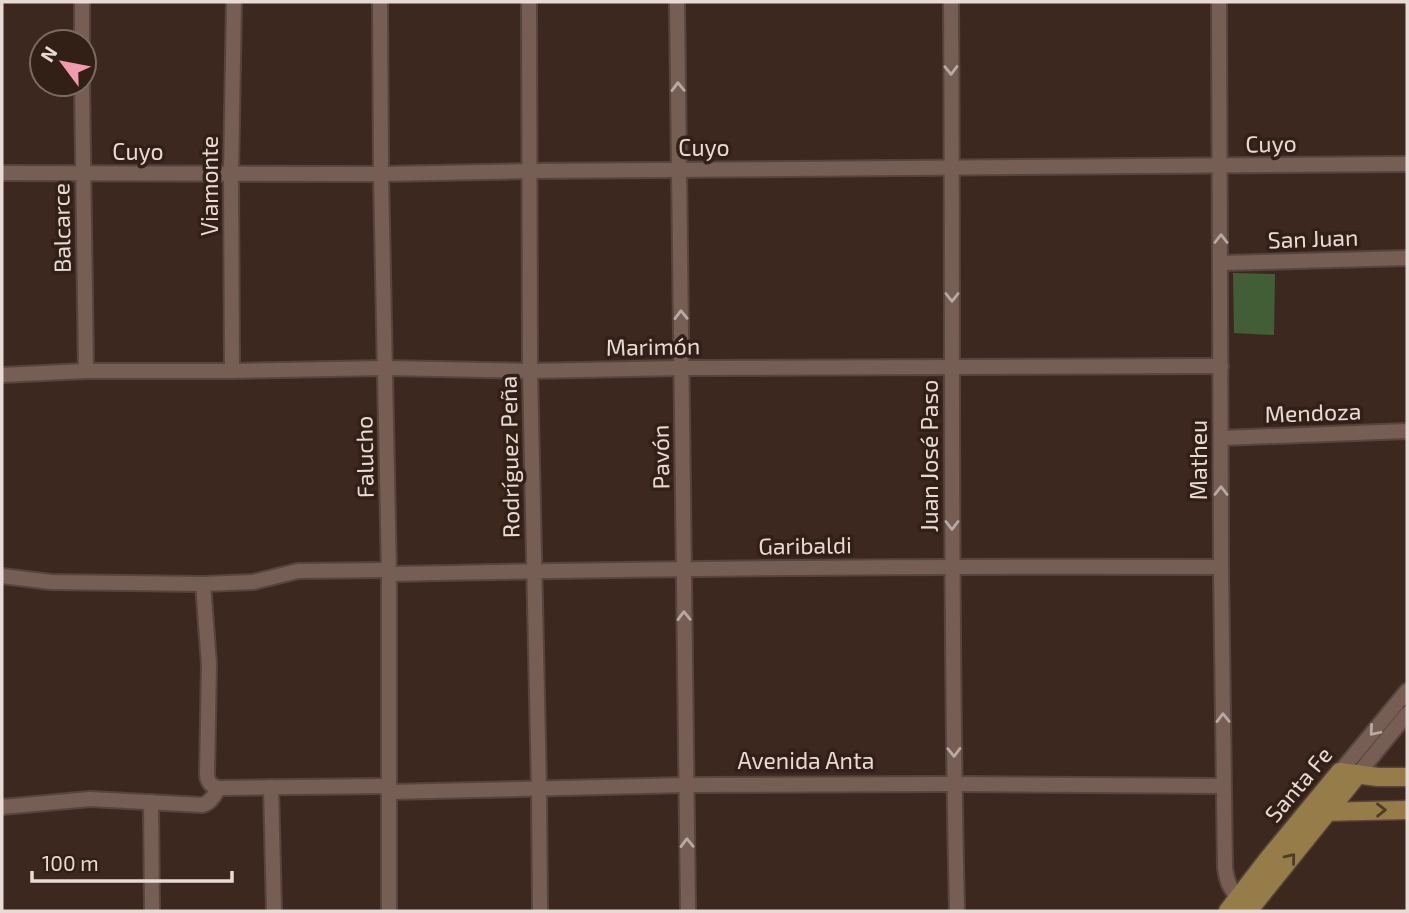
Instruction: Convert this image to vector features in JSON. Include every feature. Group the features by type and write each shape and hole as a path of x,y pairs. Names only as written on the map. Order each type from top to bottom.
{"main road":[{"path":"1349,773 1407,777"},
{"name":"Santa Fe","path":"1242,907 1328,811 1349,773"},
{"name":"Santa Fe","path":"1242,907 1306,812 1349,773"},
{"path":"1306,812 1407,810"}],"street":[{"path":"82,2 82,28"},
{"name":"Viamonte","path":"232,371 234,2"},
{"name":"Falucho","path":"380,2 388,572 389,911"},
{"name":"Rodríguez Peña","path":"529,2 530,371 540,911"},
{"name":"Pavón","path":"677,2 688,911"},
{"name":"Juan José Paso","path":"951,2 951,566 957,911"},
{"name":"Matheu","path":"1219,2 1225,868 1227,882 1242,907"},
{"name":"Balcarce","path":"82,98 86,371"},
{"name":"Cuyo","path":"2,173 381,174 1407,164"},
{"name":"San Juan","path":"1221,263 1407,258"},
{"name":"Marimón","path":"2,375 86,371 385,368 530,371 1221,366"},
{"name":"Mendoza","path":"1221,438 1407,431"},
{"name":"Garibaldi","path":"2,576 51,582 203,584 253,582 298,571 951,566 1221,567"},
{"path":"2,807 90,799 206,804 219,788 212,786 207,775 209,664 203,584"},
{"name":"Santa Fe","path":"1349,773 1407,691"},
{"name":"Santa Fe","path":"1349,773 1407,714"},
{"name":"Avenida Anta","path":"219,788 539,789 687,785 954,784 1224,786"},
{"path":"271,787 274,911"},
{"path":"151,802 152,911"}],"green space":[{"path":"1233,273 1275,274 1274,335 1234,333"}]}
